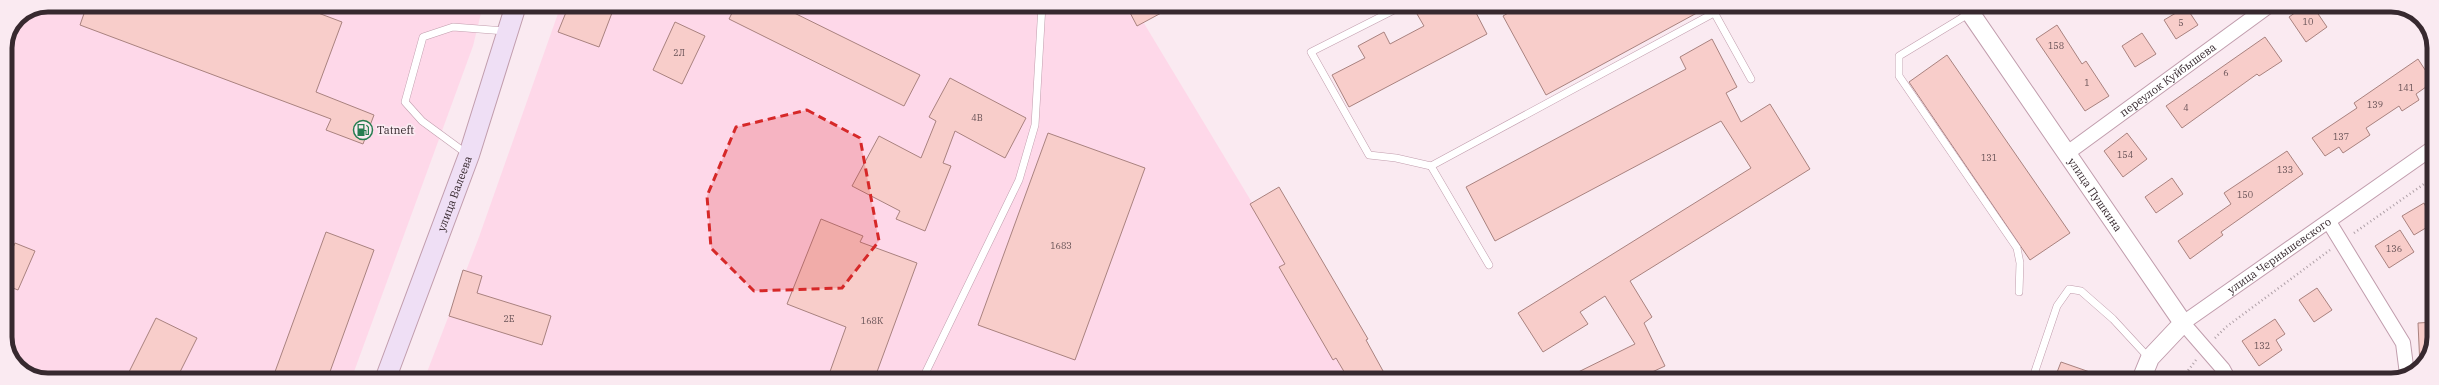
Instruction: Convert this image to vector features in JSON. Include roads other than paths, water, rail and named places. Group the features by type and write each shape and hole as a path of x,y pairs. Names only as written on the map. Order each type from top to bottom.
{"main road":[{"name":"улица Валеева","path":"388,373 469,155 514,12"}],"street":[{"name":"улица Пушкина","path":"1970,12 2183,323 2225,373"},
{"name":"переулок Куйбышева","path":"2066,154 2260,12"},
{"name":"улица Чернышевского","path":"2144,373 2150,358 2183,323 2330,222 2427,152"},
{"path":"2330,222 2402,343 2406,369"}],"lane":[{"path":"925,373 1019,180 1035,126 1042,12"},
{"path":"1390,12 1311,52 1369,155 1396,158 1431,166 1714,13 1751,79"},
{"path":"1964,12 1899,56 1899,76 2017,248 2020,263 2019,292"},
{"path":"469,155 422,121 405,102 423,37 453,27 508,31"},
{"path":"1431,166 1489,265"},
{"path":"2034,373 2057,306 2069,289 2081,291 2113,319 2150,358"}],"place":[{"name":"Tatneft","path":"363,130"}]}
